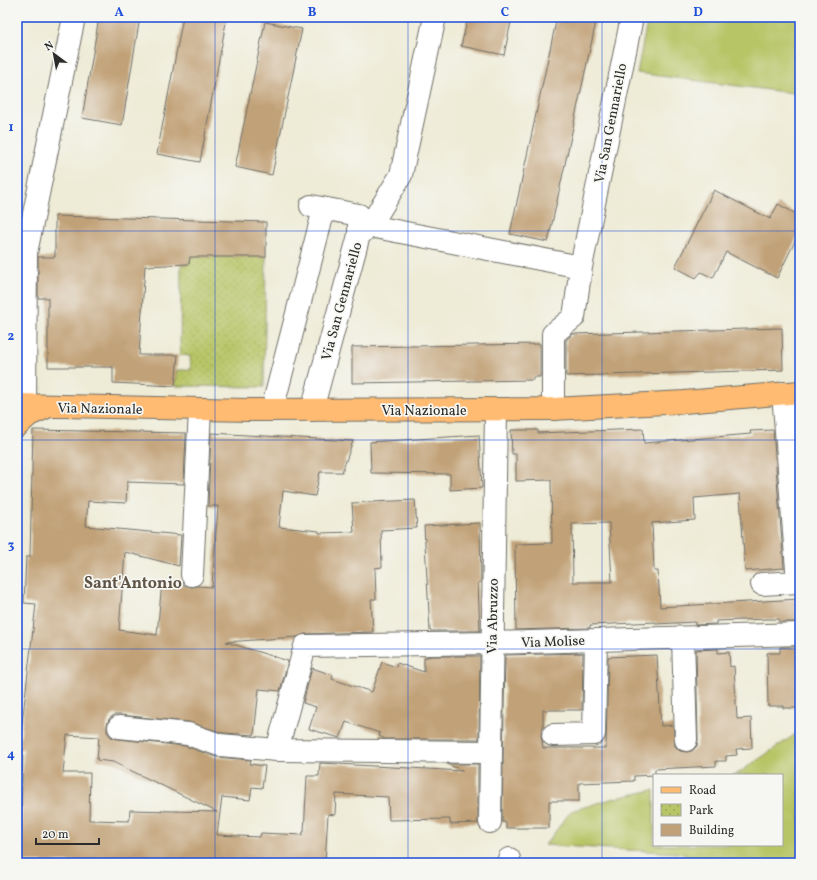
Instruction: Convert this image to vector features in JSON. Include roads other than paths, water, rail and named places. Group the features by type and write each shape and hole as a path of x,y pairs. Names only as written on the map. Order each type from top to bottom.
{"main road":[{"name":"Via Nazionale","path":"21,405 48,407 272,410 496,410 554,409 684,402 791,393"},
{"name":"Via Nazionale","path":"17,426 29,415 48,407"}],"street":[{"path":"21,405 26,253 74,17"},
{"name":"Via San Gennariello","path":"312,410 363,225 401,175 435,17"},
{"name":"Via San Gennariello","path":"554,409 553,334 574,317 581,267 632,17"},
{"path":"272,410 318,207 363,225 581,267"},
{"path":"762,584 798,582 791,393"},
{"path":"192,575 200,409"},
{"name":"Via Abruzzo","path":"490,822 496,410"},
{"name":"Via Molise","path":"277,750 305,646 492,643 800,634"},
{"path":"683,638 686,740"},
{"path":"553,735 594,734 596,640"},
{"path":"119,727 188,734 220,745 277,750 490,752"}],"district":[{"name":"Sant'Antonio","path":"133,582"}]}
